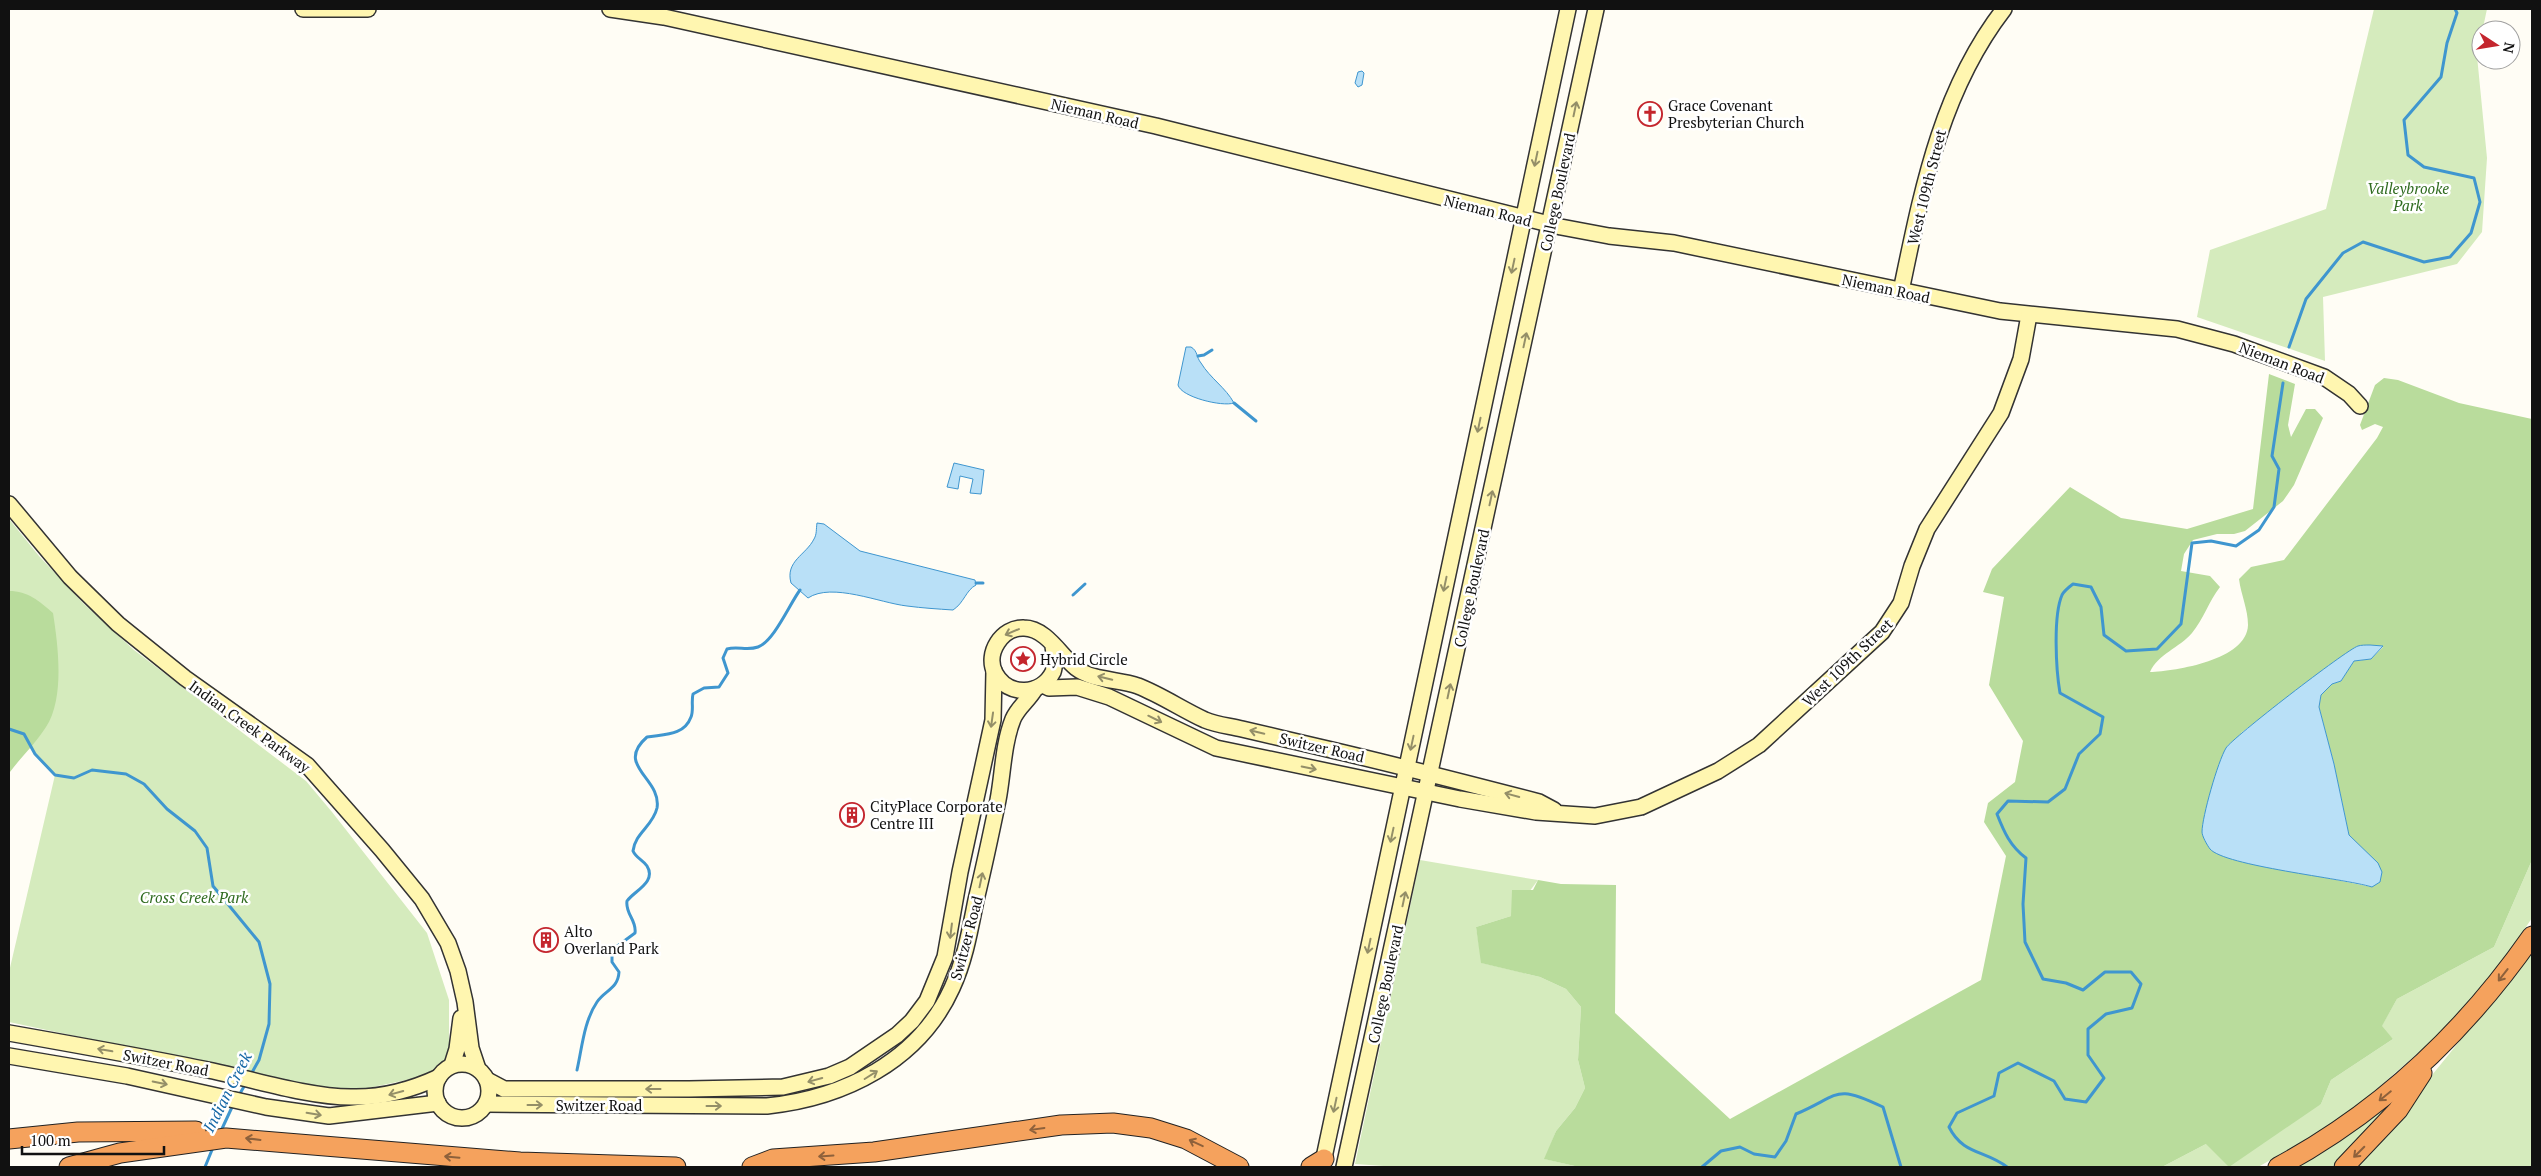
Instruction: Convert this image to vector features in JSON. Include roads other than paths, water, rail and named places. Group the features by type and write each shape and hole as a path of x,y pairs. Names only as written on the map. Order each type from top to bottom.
{"highway":[{"path":"2344,1167 2398,1110 2435,1053 2501,979 2532,936"},
{"path":"2278,1167 2343,1128 2435,1053"},
{"path":"752,1167 773,1159 874,1152 1061,1125 1113,1123 1151,1128 1186,1138 1238,1167"},
{"path":"9,1139 78,1132 193,1137"},
{"path":"69,1167 120,1153 193,1137 206,1132 226,1138 520,1162 676,1167"}],"main road":[{"path":"302,9 368,9"},
{"name":"Nieman Road","path":"610,9 664,18 1156,126 1550,225 1609,236 1674,243 1901,291 2029,315 2144,324 2210,337 2324,377 2350,394 2360,406"},
{"name":"College Boulevard","path":"1319,1165 1402,787 1568,9"},
{"name":"College Boulevard","path":"1344,1167 1427,793 1596,9"},
{"name":"West 109th Street","path":"1901,291 1925,177 1947,108 1975,52 2004,9"},
{"name":"West 109th Street","path":"1431,773 1489,797 1536,812 1595,816 1630,810 1718,771 1766,738 1882,632 1901,603 1914,558 1927,529 2000,413 2021,358 2029,315"},
{"name":"Indian Creek Parkway","path":"9,504 65,571 118,624 185,678 297,758 319,777 382,850 432,913 453,956 465,1002 471,1048 483,1074"},
{"path":"1015,629 1035,630 1044,635 1053,646 1055,662 1053,672 1039,687 1019,690 1009,687 1000,680 994,671 992,661 998,641 1015,629"},
{"name":"Switzer Road","path":"1053,646 1083,672 1137,686 1215,723 1431,773"},
{"name":"Switzer Road","path":"9,1033 281,1086 350,1097 385,1095 418,1087 439,1077 452,1066 461,1064 483,1074 504,1089 689,1089 783,1086 814,1080 864,1060 897,1035 920,1012 940,972 950,939 960,872 993,720 994,671"},
{"name":"Switzer Road","path":"486,1104 767,1106 824,1095 853,1085 870,1076 908,1047 940,1011 962,962 998,799 1014,716 1039,687 1076,687 1109,697 1207,744 1427,793"},
{"path":"1207,744 1215,723"},
{"name":"West 109th Street","path":"1427,793 1489,797"},
{"path":"976,795 998,799"},
{"name":"Indian Creek Parkway","path":"452,1066 458,1049 465,1002"},
{"path":"897,1035 908,1047"},
{"name":"Switzer Road","path":"9,1056 200,1092 266,1107 330,1116 438,1103"},
{"path":"439,1077 435,1095 438,1103 450,1115 466,1118 474,1115 486,1104 489,1097 483,1074"},
{"path":"688,1106 689,1089"}],"water":[{"path":"1362,71 1364,73 1362,85 1358,87 1355,83 1358,72"},
{"path":"1186,347 1191,347 1195,350 1199,361 1234,403 1221,404 1203,400 1181,389 1178,385"},
{"path":"954,463 984,470 981,494 970,493 973,479 960,476 958,489 947,487"},
{"path":"817,523 824,524 860,551 975,580 976,585 953,610 907,606 843,593 830,592 808,598 791,583 790,575 797,559 814,539"},
{"path":"2358,646 2383,646 2371,659 2354,661 2341,681 2332,684 2321,695 2319,707 2334,764 2349,835 2378,863 2382,872 2380,882 2372,887 2260,866 2237,861 2210,849 2203,836 2203,825 2207,802 2226,748 2267,712 2333,662"}],"waterway":[{"path":"2289,347 2306,299 2343,253 2363,242 2424,262 2450,257 2471,233 2480,202 2474,178 2424,167 2408,155 2404,120 2441,77 2447,43 2457,13 2455,9"},
{"path":"1198,356 1212,350"},
{"path":"2007,1167 1961,1143 1949,1127 1957,1113 1994,1096 1999,1073 2018,1063 2054,1081 2065,1099 2086,1102 2104,1078 2088,1055 2088,1029 2106,1014 2132,1008 2141,984 2131,972 2105,972 2083,990 2066,983 2043,979 2025,942 2023,904 2026,858 2008,838 1997,814 2008,801 2048,802 2065,789 2079,754 2100,734 2103,717 2060,693 2057,671 2056,629 2062,595 2073,584 2091,587 2101,607 2104,635 2126,651 2157,649 2181,624 2192,543 2211,541 2236,546 2259,530 2274,507 2279,469 2272,456 2283,383"},
{"path":"1234,403 1256,421"},
{"path":"976,583 983,583"},
{"path":"1073,595 1085,584"},
{"path":"577,1070 584,1035 593,1009 600,998 614,986 618,978 619,972 612,962 612,950 635,933 627,901 643,886 649,877 647,866 633,851 637,839 655,814 657,798 653,788 637,764 635,756 638,747 647,737 673,733 684,728 692,714 693,694 704,688 719,687 728,673 723,658 727,649 754,648 764,643 770,638 800,590"},
{"name":"Indian Creek","path":"9,729 24,734 35,754 55,775 74,778 92,770 126,774 144,784 167,809 195,831 207,848 213,886 259,942 270,984 269,1024 259,1060 250,1076"},
{"name":"Indian Creek","path":"238,1097 246,1083"},
{"path":"1702,1167 1721,1151 1740,1147 1754,1154 1775,1157 1786,1141 1796,1114 1838,1094 1855,1095 1883,1107 1901,1167"},
{"name":"Indian Creek","path":"220,1133 233,1105"},
{"name":"Indian Creek","path":"205,1167 214,1145"}],"place":[{"name":"Grace Covenant Presbyterian Church","path":"1650,114"},
{"name":"Hybrid Circle","path":"1023,659"},
{"name":"CityPlace Corporate Centre III","path":"852,815"},
{"name":"Alto Overland Park","path":"546,940"}],"park label":[{"name":"Valleybrooke Park","path":"2408,196"},
{"name":"Cross Creek Park","path":"194,897"}]}
